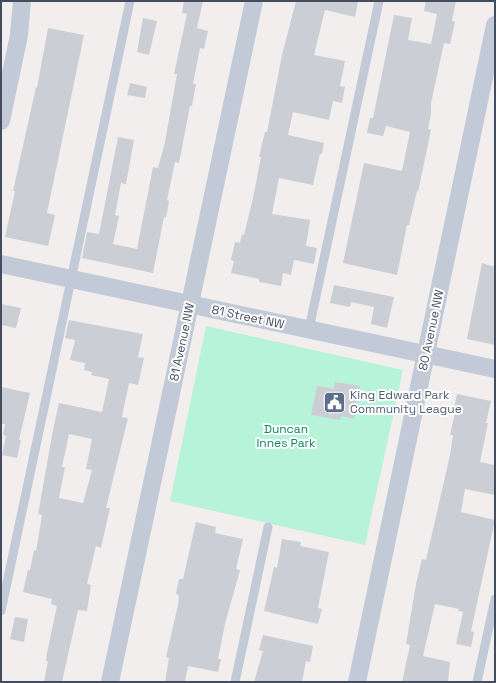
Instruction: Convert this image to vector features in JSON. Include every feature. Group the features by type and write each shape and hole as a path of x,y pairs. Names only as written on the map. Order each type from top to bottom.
{"street":[{"path":"1,121 19,35 22,1"},
{"name":"81 Avenue NW","path":"110,682 254,1"},
{"name":"80 Avenue NW","path":"357,682 495,25"},
{"name":"81 Street NW","path":"1,264 495,369"}],"lane":[{"path":"1,611 130,1"},
{"path":"309,330 379,1"},
{"path":"235,682 268,527"},
{"path":"477,682 495,599"}],"green space":[{"name":"Duncan Innes Park","path":"206,326 403,370 365,545 170,501"}],"building":[{"path":"184,1 203,1 197,28 208,31 204,49 200,48 193,84 196,84 192,106 190,106 179,163 175,162 167,200 169,201 166,218 164,217 153,273 82,258 87,232 99,234 118,137 134,140 126,184 121,183 115,215 119,216 113,244 137,249 153,167 158,168 165,142 177,74 174,74 187,14 182,13"},
{"path":"296,1 358,1 355,17 325,10 314,55 345,61 340,86 345,87 342,103 333,101 329,120 293,112 288,135 324,143 322,154 320,154 313,185 279,178 272,214 310,220 306,246 317,248 314,264 294,260 291,275 283,273 281,286 259,282 259,279 231,273 234,261 231,260 235,242 240,243 242,234 244,235 261,157 259,157 265,132 267,132 282,55"},
{"path":"426,1 456,1 452,21 455,22 450,44 444,43 431,103 428,129 431,130 418,192 417,191 409,225 407,225 397,275 343,263 364,163 402,171 410,132 386,126 383,136 367,133 370,118 373,118 394,15 412,18 408,40 431,44 437,14 424,11"},
{"path":"143,18 157,21 149,55 137,52"},
{"path":"48,28 84,35 47,213 55,215 48,246 5,237 15,191 13,191 36,87 37,88"},
{"path":"130,83 147,87 145,98 127,95"},
{"path":"482,263 495,267 495,345 467,339"},
{"path":"334,285 394,297 387,328 371,324 374,307 351,302 350,307 330,303"},
{"path":"1,304 21,308 16,328 1,325"},
{"path":"69,320 143,334 138,357 144,358 138,385 129,383 122,417 128,418 106,508 110,508 101,548 96,546 87,584 91,585 87,611 78,610 62,682 44,682 48,661 46,661 47,653 57,606 51,604 52,599 23,592 34,550 36,551 42,515 38,514 53,430 59,403 102,412 109,379 91,375 92,372 84,370 85,363 70,360 75,340 65,338","holes":["69,434 92,439 86,469 92,470 83,503 59,498 65,467 62,467"]},
{"name":"King Edward Park Community League","path":"335,382 360,386 354,419 341,416 340,420 311,415 317,386 334,389"},
{"path":"1,387 30,393 19,440 21,440 17,458 2,455 6,436 3,435 5,424 1,424"},
{"path":"457,394 491,401 480,462 495,465 495,495 465,489 461,512 495,520 471,631 474,632 471,647 456,644 463,612 458,611 459,609 435,604 423,656 450,662 448,682 402,682 410,645 406,644 416,584 422,559 426,560 450,455 453,435 450,435 455,413 453,412"},
{"path":"196,522 216,527 215,533 243,539 236,569 240,570 225,624 218,659 221,659 218,672 188,666 185,682 165,682 169,658 166,657 178,605 179,596 176,593 179,579 183,579"},
{"path":"282,539 301,542 300,546 329,552 318,608 322,609 318,624 264,611 274,567 277,568"},
{"path":"15,617 28,619 24,642 10,639"},
{"path":"263,635 313,646 310,662 306,661 302,682 254,682 263,651 259,650"}],"place":[{"name":"King Edward Park Community League","path":"335,402"}]}
